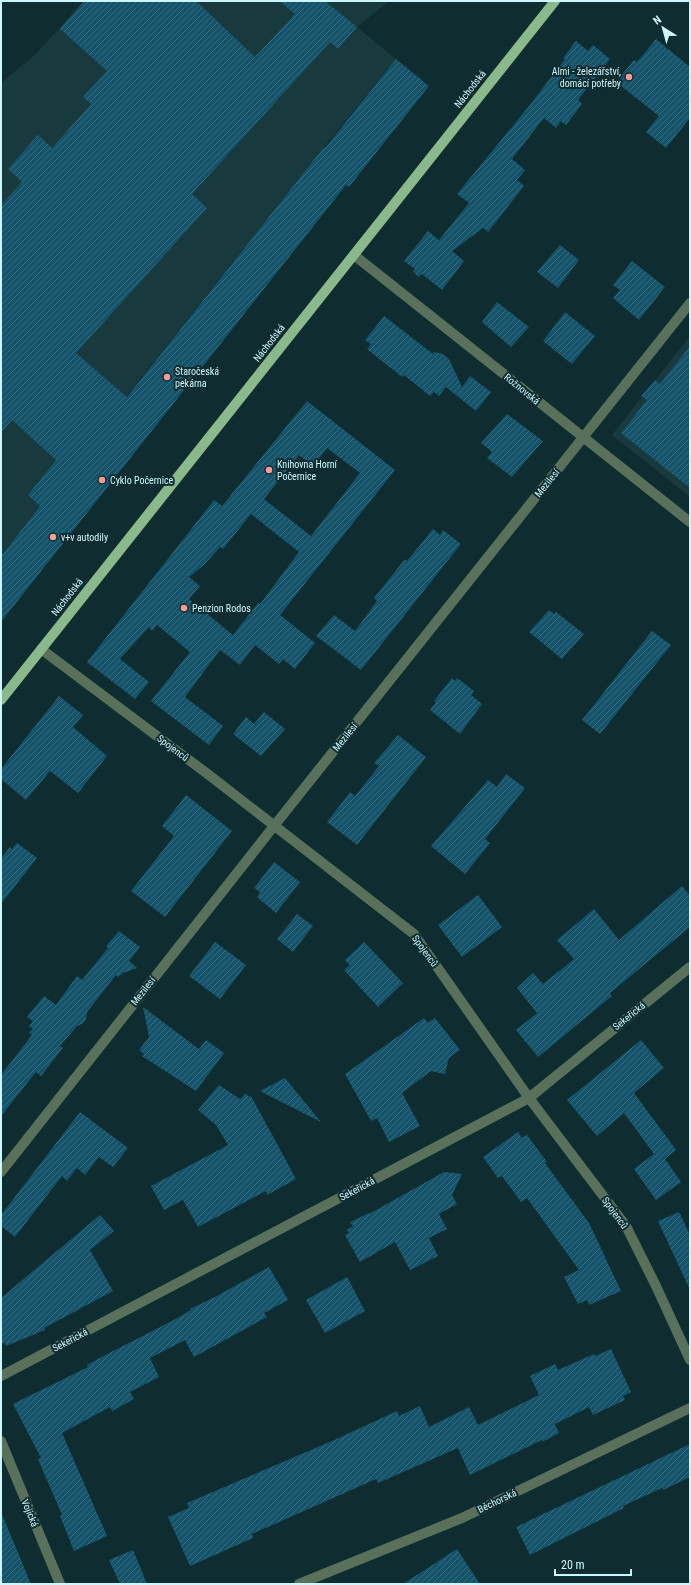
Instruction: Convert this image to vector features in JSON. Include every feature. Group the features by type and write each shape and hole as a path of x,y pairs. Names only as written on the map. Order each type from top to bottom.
{"main road":[{"name":"Náchodská","path":"1,700 555,1"}],"street":[{"name":"Rožnovská","path":"354,255 690,522"},
{"name":"Mezilesí","path":"1,1172 690,303"},
{"name":"Spojenců","path":"41,649 414,934 529,1098 626,1226 656,1286 690,1360"},
{"name":"Sekeřická","path":"1,1376 529,1098 690,967"},
{"name":"Běchorská","path":"299,1584 462,1518 690,1408"},
{"name":"Vojická","path":"1,1441 60,1584"}],"shaded area":[{"path":"84,1 389,1 357,27 396,59 324,147 1,555 1,83 36,54"},
{"path":"690,336 690,497 612,435"}],"building":[{"path":"84,1 196,1 255,57 295,14 279,1 325,1 357,27 338,49 330,42 192,194 207,208 76,353 127,397 324,147 325,148 396,59 429,86 349,187 346,185 1,622 1,556 40,506 28,495 56,460 12,420 1,433 1,205 22,182 8,169 38,135 52,148 91,104 83,97 107,71 60,29"},
{"path":"656,39 690,67 690,118 666,148 646,132 659,116 616,82 634,60 637,62"},
{"path":"576,41 588,51 593,45 610,59 578,100 582,104 566,125 561,121 556,128 544,118 512,159 525,170 517,180 524,186 488,232 483,228 452,251 464,261 442,290 422,274 418,277 413,271 415,269 404,261 428,231 439,240 469,203 457,194 529,106 565,59 563,58"},
{"path":"560,245 579,260 558,288 537,272"},
{"path":"632,261 665,287 639,320 613,298 620,290 613,285"},
{"path":"497,302 529,327 511,347 482,322"},
{"path":"565,312 595,336 572,364 543,341"},
{"path":"384,316 433,354 434,352 443,354 449,359 462,387 470,376 491,392 476,411 446,387 439,396 434,392 430,396 404,375 402,377 367,349 371,344 365,340"},
{"path":"690,346 690,488 621,433 647,400 641,396 655,380 660,384"},
{"path":"307,401 395,470 280,615 315,643 295,669 283,659 279,664 255,645 240,665 220,650 185,697 223,726 209,745 151,701 190,652 157,625 152,631 149,627 120,659 149,682 135,699 87,662 214,500 222,506","holes":["327,448 360,473 311,536 264,499 299,455 313,466","251,514 299,552 260,604 258,603 233,635 189,599 200,586 189,577 205,564 220,547 223,549"]},
{"path":"507,414 543,441 512,477 487,458 492,452 481,443"},
{"path":"433,529 440,535 443,530 461,544 361,670 316,636 334,615 355,631 377,601 374,598 405,559 407,561"},
{"path":"549,610 554,614 556,612 584,634 562,659 529,632"},
{"path":"652,631 671,645 600,734 582,720"},
{"path":"452,678 455,681 457,678 474,691 471,695 482,704 460,734 430,710 436,702 434,701"},
{"path":"59,696 83,715 73,727 107,756 78,793 50,771 26,800 1,779 1,769"},
{"path":"264,712 285,729 261,756 233,734 246,717 254,724"},
{"path":"398,735 426,757 357,845 327,822 350,792 355,796 379,766 374,763"},
{"path":"506,774 525,788 485,839 490,843 465,874 431,846 488,780 497,787"},
{"path":"186,795 232,831 165,917 131,891 174,836 162,826"},
{"path":"17,843 37,858 1,904 1,858 10,847 12,849"},
{"path":"274,862 300,882 276,913 257,897 260,892 254,888"},
{"path":"682,886 690,896 690,927 610,993 612,996 538,1057 516,1030 537,1013 517,988 533,973 543,984 574,959 557,940 594,909 619,940"},
{"path":"478,895 502,927 462,957 438,925"},
{"path":"297,914 313,926 293,952 277,939"},
{"path":"119,931 140,947 129,961 137,968 123,973 118,977 116,975 87,1012 86,1020 77,1026 60,1046 63,1048 41,1076 36,1072 1,1116 1,1075 32,1035 29,1033 33,1029 29,1026 33,1021 27,1017 44,996 56,1005 77,976 82,980 108,948 106,946"},
{"path":"215,942 246,965 220,999 189,976"},
{"path":"364,942 403,983 378,1007 344,970 350,965 345,960"},
{"path":"143,1007 199,1049 206,1040 224,1053 196,1091 142,1056 144,1054 139,1050 149,1037"},
{"path":"424,1018 428,1023 435,1018 460,1050 449,1058 445,1074 431,1071 402,1093 420,1126 389,1142 377,1118 371,1121 345,1074"},
{"path":"641,1040 664,1068 634,1093 676,1150 665,1159 681,1182 656,1200 634,1169 654,1154 624,1113 597,1136 567,1100"},
{"path":"285,1078 321,1122 260,1091"},
{"path":"219,1085 240,1099 246,1093 249,1097 251,1096 296,1179 267,1195 266,1191 198,1227 183,1200 164,1210 151,1186 228,1145 216,1125 198,1110"},
{"path":"80,1112 128,1148 113,1167 99,1157 85,1175 77,1168 67,1181 62,1176 15,1237 1,1226 1,1215"},
{"path":"518,1132 522,1138 527,1135 547,1162 545,1163 589,1223 621,1291 589,1305 587,1300 578,1304 564,1277 579,1270 527,1198 521,1202 502,1176 498,1178 483,1157"},
{"path":"444,1172 462,1174 452,1195 457,1204 439,1214 447,1229 429,1238 438,1256 410,1270 395,1242 360,1262 345,1235 349,1233 347,1230 353,1226 350,1222 369,1214"},
{"path":"679,1212 690,1235 690,1290 658,1221"},
{"path":"100,1215 114,1231 90,1250 113,1291 44,1328 45,1330 6,1346 5,1343 1,1344 1,1298"},
{"path":"269,1267 288,1300 264,1313 267,1317 194,1357 185,1340 150,1358 159,1377 130,1392 134,1399 112,1411 110,1407 62,1433 107,1536 74,1551 60,1516 62,1515 38,1459 41,1458 13,1404 88,1367 87,1365 172,1321 191,1310 190,1309"},
{"path":"347,1277 365,1311 325,1333 306,1300"},
{"path":"611,1349 631,1392 623,1396 625,1400 593,1415 589,1407 555,1424 559,1433 470,1475 458,1448 378,1483 376,1479 252,1534 253,1538 190,1566 168,1517 189,1508 187,1503 332,1441 397,1411 399,1416 420,1406 429,1427 469,1407 478,1425 539,1395 530,1376 555,1364 558,1370 594,1354 595,1356"},
{"path":"690,1444 690,1477 663,1490 662,1488 623,1506 624,1508 530,1555 516,1527"},
{"path":"1,1512 31,1584 1,1584"},
{"path":"457,1549 480,1584 403,1584"},
{"path":"133,1550 147,1584 120,1584 109,1560"}],"place":[{"name":"Almi - železářství, domácí potřeby","path":"629,77"},
{"name":"Staročeská pekárna","path":"167,377"},
{"name":"Knihovna Horní Počernice","path":"269,470"},
{"name":"Cyklo Počernice","path":"102,480"},
{"name":"v+v autodily","path":"53,537"},
{"name":"Penzion Rodos","path":"184,608"}]}
